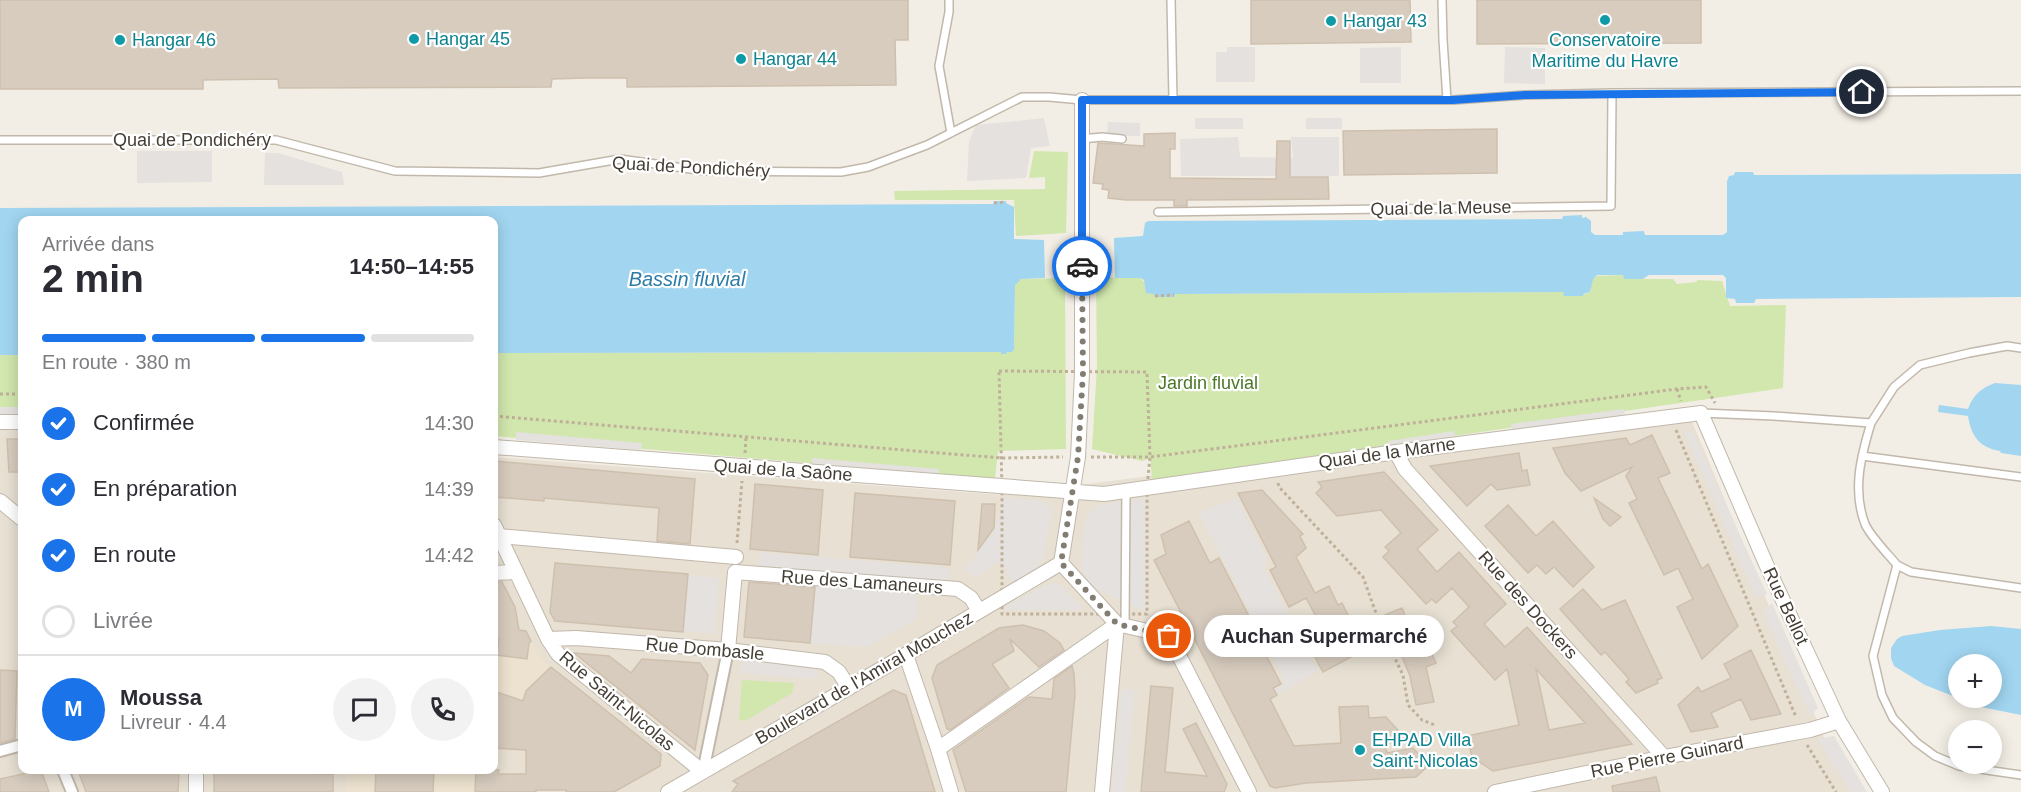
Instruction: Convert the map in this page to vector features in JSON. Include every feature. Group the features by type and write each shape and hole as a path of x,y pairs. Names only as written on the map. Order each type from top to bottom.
{"street":[{"path":"1082,100 1083,373 1078,457 1061,563 1121,625 1169,636 1249,792"},
{"name":"Quai de la Marne","path":"1073,492 1104,494 1396,452 1701,413"},
{"name":"Rue Bellot","path":"1701,413 1766,564 1839,721 1882,792"},
{"path":"0,422 18,422"},
{"name":"Quai de la Saône","path":"498,447 1073,492"},
{"name":"Rue des Dockers","path":"1396,452 1405,469 1664,757"},
{"path":"0,501 18,516"},
{"name":"Rue des Lamaneurs","path":"498,532 736,564 958,589 971,598 979,611"},
{"name":"Rue Saint-Nicolas","path":"498,538 548,639 558,654 703,772"},
{"name":"Boulevard de l'Amiral Mouchez","path":"668,792 687,787 703,772 1061,563"},
{"path":"703,772 728,650 736,564"},
{"path":"498,573 516,572"},
{"path":"939,749 1121,625"},
{"path":"1102,792 1121,625"},
{"name":"Rue Dombasle","path":"548,639 576,638 728,650 825,662 839,672 849,688"},
{"path":"906,655 939,749 951,792"},
{"name":"Rue Pierre Guinard","path":"1495,792 1800,732 1839,721"},
{"path":"0,751 18,746"},
{"path":"65,774 72,792"},
{"path":"195,792 196,774"}],"lane":[{"path":"949,0 939,66 951,133"},
{"path":"1171,0 1173,100"},
{"path":"1442,0 1447,100"},
{"name":"Quai de Pondichéry","path":"0,140 276,140 395,171 539,173 620,159 705,171 841,172 868,167 896,157 951,133 1022,97 1082,100 1447,100 1612,93 2021,91"},
{"name":"Quai de la Meuse","path":"1158,212 1611,206 1612,93"},
{"path":"1081,139 1102,137 1122,139"},
{"path":"2021,348 2007,346 1920,365 1894,387 1871,423 1862,456 1857,489 1866,526 1897,565 1911,572 2021,588"},
{"path":"1701,413 1871,423"},
{"path":"1862,456 2021,477"},
{"path":"1121,625 1126,490"},
{"path":"1897,565 1873,656 1882,695 1893,718 1916,742 1943,759 1959,766 2021,775"}],"path":[{"path":"994,203 1006,202"},
{"path":"1155,296 1174,295"},
{"path":"498,416 1001,458 1150,457 1706,387"},
{"path":"0,394 18,394"},
{"path":"1671,418 1797,718 1800,732 1836,792"},
{"path":"736,564 743,467"},
{"path":"1274,469 1280,487 1363,577 1385,638 1403,675 1408,705 1422,720 1435,725"}],"shaded area":[{"path":"1227,47 1255,47 1255,82 1216,82 1216,52 1227,52"},
{"path":"1401,47 1401,83 1360,83 1360,48"},
{"path":"1505,47 1545,48 1545,84 1504,83"},
{"path":"1044,118 1050,146 1031,148 1026,178 967,181 969,141 976,125"},
{"path":"1195,118 1243,118 1243,129 1195,129"},
{"path":"1306,118 1342,118 1342,129 1306,129"},
{"path":"1108,122 1140,123 1140,136 1107,136"},
{"path":"1238,137 1240,157 1293,158 1291,137 1339,137 1339,176 1181,176 1180,139"},
{"path":"137,151 212,151 212,182 137,183"},
{"path":"265,153 278,153 342,172 344,185 264,185"},
{"path":"0,407 18,407 18,415 0,415"},
{"path":"1686,407 1825,740 1857,792 0,792 0,430 18,430 18,774 498,774 498,457 1002,495"},
{"path":"1624,409 1625,415 1512,430 1511,424"},
{"path":"1454,431 1455,438 1390,447 1388,441"},
{"path":"1684,431 1692,431 1767,594 1756,598"},
{"path":"516,432 642,443 641,450 516,440"},
{"path":"812,458 939,469 938,476 812,465"},
{"path":"1005,497 1043,501 1052,512 1042,560 1035,569 1013,582 999,561 976,577 965,570 993,531"},
{"path":"1146,497 1146,612 1094,588 1082,568 1084,527 1088,515 1097,506"},
{"path":"1237,499 1267,559 1264,568 1318,671 1279,694 1276,689 1285,682 1199,512"},
{"path":"760,552 949,568 948,582 759,566"},
{"path":"688,575 719,578 715,634 684,631"},
{"path":"1050,583 1060,585 1082,607 1080,610 1005,610 1005,606"},
{"path":"813,585 917,594 916,619 867,647 809,643"},
{"path":"1772,603 1818,708 1810,716 1763,612"},
{"path":"498,639 533,644 540,658 551,667 526,691 512,734 500,730 498,792 346,792 347,774 498,774"},
{"path":"743,652 819,661 817,679 741,673"},
{"path":"1121,689 1135,690 1125,792 1111,792"},
{"path":"1834,736 1867,792 1851,792 1817,739"}],"green space":[{"path":"1034,151 1068,152 1066,233 1016,236 1014,200 895,200 894,191 1045,189 1045,177 1029,178"},
{"name":"Jardin fluvial","path":"1623,275 1625,279 1673,279 1677,284 1698,280 1722,281 1730,306 1786,305 1783,388 1152,480 1150,458 1142,461 1092,449 1097,366 1096,278 1140,277 1154,294 1563,292 1586,294 1590,292 1592,279 1595,276"},
{"path":"1065,278 1066,449 998,451 995,479 498,436 498,353 1006,352 1014,349 1015,285 1021,279"},
{"path":"0,355 18,355 18,410 0,411"},
{"path":"742,680 794,683 792,693 745,721 739,720"}],"water":[{"path":"1735,172 1753,172 1754,175 2021,174 2021,297 1756,299 1754,303 1736,303 1735,299 1726,298 1726,278 1723,275 1649,275 1643,279 1624,279 1623,275 1597,275 1593,279 1590,292 1583,296 1564,296 1563,292 1175,294 1174,297 1155,297 1154,294 1146,293 1144,280 1141,278 1115,278 1114,238 1143,236 1145,223 1148,221 1562,219 1563,216 1582,215 1582,218 1586,217 1591,221 1591,232 1595,235 1623,235 1623,232 1644,231 1645,235 1723,235 1727,232 1727,181 1729,176 1734,175"},
{"name":"Bassin fluvial","path":"994,201 1006,201 1014,207 1014,239 1044,240 1045,278 1021,279 1015,285 1014,349 1012,352 1006,352 1007,354 1001,354 1001,352 498,353 498,216 18,216 18,355 0,355 0,208 993,204"},
{"path":"1995,383 2021,385 2021,456 2001,453 1982,444 1971,429 1968,416 1938,412 1939,405 1968,409 1978,393"},
{"path":"1991,626 2021,629 2021,715 1986,708 2002,708 2002,654 1948,654 1948,694 1925,685 1894,666 1891,648 1902,636"}],"building":[{"path":"0,0 908,0 908,40 895,40 896,85 627,87 627,78 587,78 552,79 551,87 279,88 278,79 203,80 203,89 0,89"},
{"name":"Hangar 43","path":"1251,0 1410,0 1411,42 1251,44"},
{"path":"1477,0 1701,0 1701,43 1477,44"},
{"path":"1497,129 1497,173 1344,175 1343,131"},
{"path":"1175,133 1175,149 1170,149 1170,178 1276,179 1277,141 1290,141 1290,177 1328,177 1329,199 1187,200 1187,206 1174,206 1174,200 1108,198 1109,190 1102,189 1103,184 1093,183 1098,143 1144,146 1144,134"},
{"path":"1652,435 1670,473 1658,478 1702,569 1708,564 1738,626 1702,659 1677,607 1693,599 1678,568 1664,575 1629,503 1637,499 1626,476 1632,467 1581,491 1565,473 1553,448 1626,438 1630,445"},
{"path":"7,439 18,439 18,472 9,472"},
{"path":"1519,453 1522,471 1527,470 1530,485 1497,490 1491,484 1467,506 1430,466"},
{"path":"498,461 695,479 690,544 657,541 659,508 544,498 544,501 498,497"},
{"path":"1384,472 1438,530 1417,549 1437,572 1459,552 1506,604 1484,624 1505,647 1527,627 1632,744 1493,771 1472,757 1467,736 1519,725 1507,669 1495,680 1451,631 1457,626 1453,622 1469,607 1452,588 1436,603 1432,599 1426,604 1383,557 1389,551 1385,547 1401,533 1381,510 1337,516 1316,493 1322,487 1318,482","holes":["1536,669 1585,723 1549,730"]},
{"path":"755,484 823,490 818,555 750,549"},
{"path":"1262,490 1303,534 1300,536 1306,548 1296,557 1315,593 1329,586 1338,605 1342,603 1351,621 1354,620 1368,648 1323,672 1309,646 1327,637 1306,598 1289,607 1270,570 1276,567 1238,493"},
{"path":"855,493 955,501 950,565 850,557"},
{"path":"1594,498 1621,517 1610,526 1603,519"},
{"path":"982,504 995,504 994,528 978,550"},
{"path":"1508,505 1536,536 1553,521 1594,567 1573,587 1554,567 1546,574 1537,565 1528,573 1485,526"},
{"path":"1189,521 1210,563 1219,558 1266,649 1264,651 1281,684 1273,688 1277,695 1270,699 1294,746 1341,743 1339,707 1368,706 1369,718 1386,717 1404,737 1385,745 1387,753 1413,748 1429,765 1416,777 1306,783 1275,788 1270,786 1154,560 1166,554 1161,535"},
{"path":"555,563 688,574 683,632 555,621 550,612"},
{"path":"498,582 502,582 515,607 519,630 526,631 531,641 527,659 498,655"},
{"path":"749,582 815,587 810,643 744,637"},
{"path":"1583,589 1602,610 1625,600 1662,678 1657,680 1658,683 1636,693 1626,682 1629,679 1605,652 1601,655 1560,609"},
{"path":"1402,608 1419,649 1428,645 1436,663 1426,667 1434,702 1416,705 1410,676 1385,615"},
{"path":"1023,625 1044,631 1060,643 1064,650 1039,667 1010,639 1014,651 992,664 1009,688 950,730 947,729 932,678 937,665 999,628"},
{"path":"1751,650 1781,714 1751,720 1741,699 1711,713 1718,727 1691,732 1678,705 1698,687 1701,692 1731,678 1724,664"},
{"path":"574,653 609,656 631,673 642,659 700,663 708,675 695,750"},
{"path":"1072,666 1075,694 1066,792 966,792 953,750 1029,697 1052,699 1054,679"},
{"path":"551,667 661,754 660,766 614,792 536,790 536,792 475,792 476,774 526,774 526,750 498,748 498,692 523,701 526,691"},
{"path":"0,670 17,671 15,739 0,743"},
{"path":"1151,686 1173,688 1165,772 1207,776 1183,729 1196,723 1227,784 1224,792 1141,792"},
{"path":"893,690 906,695 935,792 732,792 738,784 733,781"},
{"path":"23,774 42,774 49,792 0,792 0,779"},
{"path":"79,774 179,774 178,792 86,792"},
{"path":"214,774 333,774 333,792 214,792"},
{"path":"376,774 434,774 433,792 375,792"},
{"path":"1656,777 1660,792 1613,792 1612,786"}],"way so far":[{"path":"1082,266 1083,373 1078,457 1061,563 1117,624 1169,636"}],"place":[{"name":"Conservatoire Maritime du Havre","path":"1605,20"},
{"name":"Hangar 43","path":"1331,21"},
{"name":"Hangar 45","path":"414,39"},
{"name":"Hangar 46","path":"120,40"},
{"name":"Hangar 44","path":"741,59"},
{"name":"Auchan Supermarché","path":"1169,636"},
{"name":"EHPAD Villa Saint-Nicolas","path":"1360,750"}],"route":[{"path":"1082,266 1082,100 1453,100 1525,95 1612,93 1862,92"}]}
